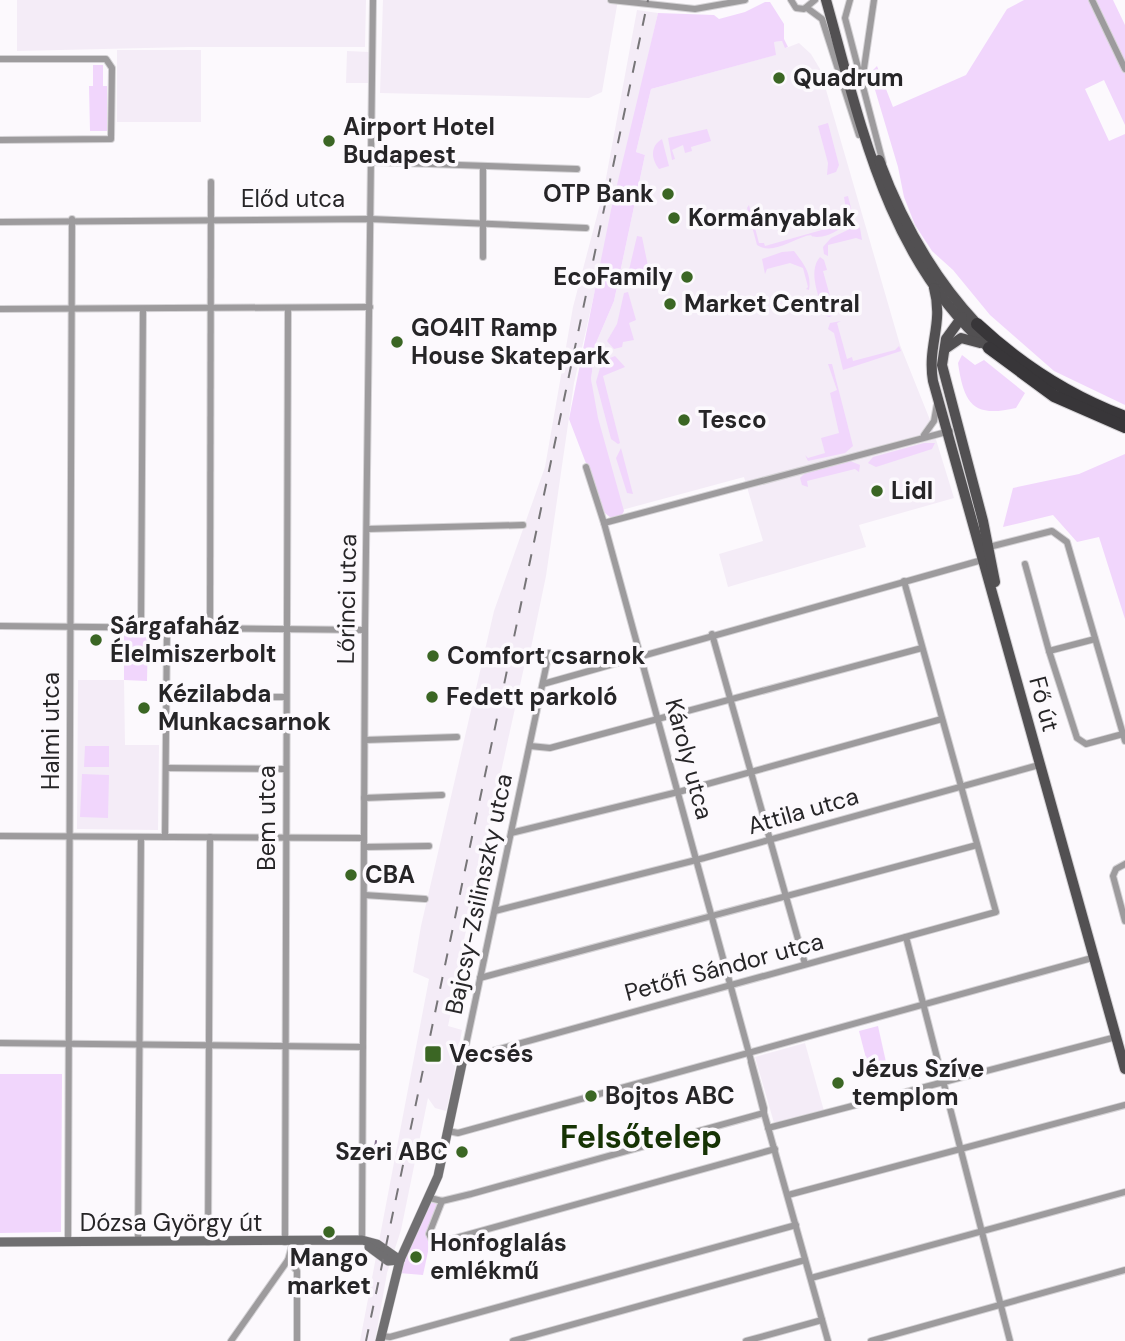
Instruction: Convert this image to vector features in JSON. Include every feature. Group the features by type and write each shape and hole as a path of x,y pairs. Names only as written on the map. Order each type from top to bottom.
{"highway":[{"path":"977,324 1025,366 1076,396 1125,417"},
{"path":"989,348 1054,396 1125,427"}],"main road":[{"path":"826,0 887,182 910,235 957,302 977,324"},
{"path":"833,0 876,174 905,242 934,289 989,348"},
{"path":"934,289 939,316 937,350 989,547 1001,626"},
{"path":"957,302 960,318"},
{"path":"937,350 944,325 960,318 977,324"},
{"path":"937,350 961,338 971,339 989,348"},
{"name":"Fő út","path":"937,350 931,366 938,399 1125,1069"},
{"path":"974,530 989,547"},
{"name":"Bajcsy-Zsilinszky utca","path":"380,1338 400,1259 430,1198 463,1059"},
{"name":"Dózsa György út","path":"0,1242 362,1240 377,1244 400,1259"},
{"name":"Dózsa György út","path":"342,1241 368,1246 388,1261"},
{"path":"392,1284 388,1261 400,1259"}],"street":[{"name":"Lőrinci utca","path":"362,1240 365,630 373,0"},
{"path":"611,0 695,9 745,0"},
{"path":"850,0 845,18 887,182"},
{"path":"862,81 874,0"},
{"path":"1092,0 1125,69"},
{"path":"790,1 796,8 807,8 822,19 850,111 876,174"},
{"path":"807,8 814,1"},
{"path":"0,59 109,60 112,68 111,139 0,140"},
{"path":"372,162 577,169"},
{"path":"483,167 483,257"},
{"path":"210,628 211,181"},
{"name":"Előd utca","path":"0,222 72,219 370,219 586,228"},
{"name":"Halmi utca","path":"68,1242 72,219"},
{"path":"0,309 370,307"},
{"path":"142,628 143,309"},
{"name":"Bem utca","path":"288,309 285,769 288,1260"},
{"path":"922,437 934,421 938,399"},
{"path":"604,523 922,437 959,430"},
{"name":"Károly utca","path":"586,467 713,916 768,1128 828,1341"},
{"path":"367,529 523,525"},
{"path":"989,547 1052,531 1067,542 1124,737 1081,743 1049,651 1025,564"},
{"path":"542,684 982,560"},
{"path":"480,978 977,845 904,582"},
{"path":"0,626 365,630"},
{"path":"165,837 167,628"},
{"path":"712,634 805,964"},
{"path":"1049,651 1094,639"},
{"path":"530,746 550,748 922,648"},
{"name":"Bajcsy-Zsilinszky utca","path":"463,1059 549,653"},
{"path":"166,697 286,697"},
{"path":"511,833 751,772 942,719"},
{"path":"365,740 457,737"},
{"name":"Attila utca","path":"495,911 770,840 1039,765"},
{"path":"166,768 285,769"},
{"path":"364,798 442,795"},
{"path":"0,835 364,838"},
{"path":"138,1242 141,837"},
{"path":"208,1242 210,838"},
{"name":"Petőfi Sándor utca","path":"463,1059 996,912 977,845"},
{"path":"364,847 429,846"},
{"path":"1125,864 1116,869 1113,876 1125,921"},
{"path":"364,895 425,899"},
{"path":"906,937 1010,1341"},
{"path":"448,1131 458,1133 1092,958"},
{"path":"768,1128 943,1080 1116,1037"},
{"path":"0,1043 363,1046"},
{"path":"788,1195 1125,1105"},
{"path":"430,1198 442,1201 764,1113"},
{"path":"442,1201 429,1234 434,1244 775,1149"},
{"path":"811,1278 1125,1192"},
{"path":"380,1338 796,1225"},
{"path":"231,1341 288,1260 297,1271 297,1341"},
{"path":"513,1341 805,1260"},
{"path":"871,1341 1125,1270"},
{"path":"746,1341 822,1321"}],"shaded area":[{"path":"17,0 366,0 365,47 17,51"},
{"path":"383,0 618,0 602,92 589,98 380,93"},
{"path":"1024,0 1113,0 1125,25 1125,125 1104,80 1085,89 1109,141 1125,134 1125,405 1054,371 990,315 953,270 932,251 915,225 904,197 898,167 870,73 877,66 893,107 966,75 1007,9"},
{"path":"770,2 784,24 784,39 788,47 785,48 782,41 774,42 776,55 651,89 636,152 645,155 614,301 596,343 591,379 598,418 624,511 622,515 611,518 605,513 569,419 611,210 658,13 714,15 719,19 745,12"},
{"path":"637,10 658,13 574,383 546,576 460,958 462,960 448,1026 462,1030 452,1085 446,1111 435,1108 428,1098 401,1230 387,1273 375,1341 360,1341 429,979 413,972 421,926 494,611 545,467 573,307 604,189"},
{"path":"782,41 786,48 799,43 811,54 820,69 900,345 930,420 954,498 859,525 866,547 728,587 719,554 763,541 744,477 607,514 591,379 596,343 614,301 645,155 636,152 651,89 775,55 774,42"},
{"path":"117,50 201,50 201,122 117,122"},
{"path":"347,51 369,52 369,83 346,83"},
{"path":"93,65 103,65 103,86 107,86 107,131 90,131 89,86 93,86"},
{"path":"828,123 839,165 836,172 827,175 828,163 818,126"},
{"path":"707,129 711,141 691,147 692,151 685,153 683,145 672,150 675,159 672,160 668,138"},
{"path":"662,139 669,166 659,169 653,153 655,145"},
{"path":"848,196 852,212 844,226 834,233 806,236 775,248 757,245 747,208 749,205 759,243 764,243 765,246 836,226 835,221 847,216 844,197"},
{"path":"856,226 860,228 862,240 856,238 828,245 828,256 824,254 823,247 831,238"},
{"path":"637,236 642,237 649,271 643,272 644,277 639,279 631,275 629,270"},
{"path":"794,251 801,260 808,273 809,290 806,289 808,287 803,268 790,263 767,269 765,274 762,259"},
{"path":"820,257 827,270 823,271 835,314 839,313 829,317 824,315 814,277 816,263"},
{"path":"628,292 636,320 629,323 634,340 623,342 622,347 614,349 607,341 617,324 624,293"},
{"path":"841,321 837,323 847,359 852,357 853,361 895,350 899,346 901,351 843,370 834,333 828,329 830,323"},
{"path":"962,355 975,365 984,360 1025,393 1016,408 990,411 973,405 960,377 958,363"},
{"path":"615,356 625,367 603,376 620,443 618,444 611,439 596,382 602,361"},
{"path":"828,364 832,364 853,446 845,453 808,461 805,455 808,458 825,453 821,438 839,433 830,393 837,390"},
{"path":"924,443 935,443 932,449 876,467 868,463 873,457"},
{"path":"621,448 633,494 627,493 616,458"},
{"path":"1125,454 1125,619 1099,537 1077,542 1053,515 1003,527 1013,488 1079,474"},
{"path":"850,461 860,465 859,472 855,469 807,481 808,487 802,485 800,478 806,472"},
{"path":"124,634 148,635 147,681 124,680"},
{"path":"78,680 124,680 125,745 159,745 158,830 77,829"},
{"path":"85,746 109,746 109,767 84,767"},
{"path":"82,774 109,775 108,818 80,817"},
{"path":"878,1026 886,1062 868,1066 859,1031"},
{"path":"805,1043 824,1111 774,1123 755,1057"},
{"path":"0,1074 62,1074 61,1232 0,1233"},
{"path":"433,1202 438,1205 427,1234 429,1247 423,1275 399,1273 430,1204"}],"waterway":[{"path":"373,1160 376,1141"}],"railway":[{"path":"366,1341 648,0"}],"place":[{"name":"Quadrum","path":"779,78"},
{"name":"Airport Hotel Budapest","path":"329,141"},
{"name":"OTP Bank","path":"668,194"},
{"name":"Kormányablak","path":"674,218"},
{"name":"EcoFamily","path":"687,277"},
{"name":"Market Central","path":"670,304"},
{"name":"GO4IT Ramp House Skatepark","path":"397,342"},
{"name":"Tesco","path":"684,420"},
{"name":"Lidl","path":"877,491"},
{"name":"Sárgafaház Élelmiszerbolt","path":"96,640"},
{"name":"Comfort csarnok","path":"433,656"},
{"name":"Fedett parkoló","path":"432,697"},
{"name":"Kézilabda Munkacsarnok","path":"144,708"},
{"name":"CBA","path":"351,875"},
{"name":"Vecsés","path":"433,1054"},
{"name":"Jézus Szíve templom","path":"838,1083"},
{"name":"Bojtos ABC","path":"591,1096"},
{"name":"Szeri ABC","path":"462,1152"},
{"name":"Mango market","path":"329,1232"},
{"name":"Honfoglalás emlékmű","path":"416,1257"}],"district":[{"name":"Felsőtelep","path":"641,1137"}]}
